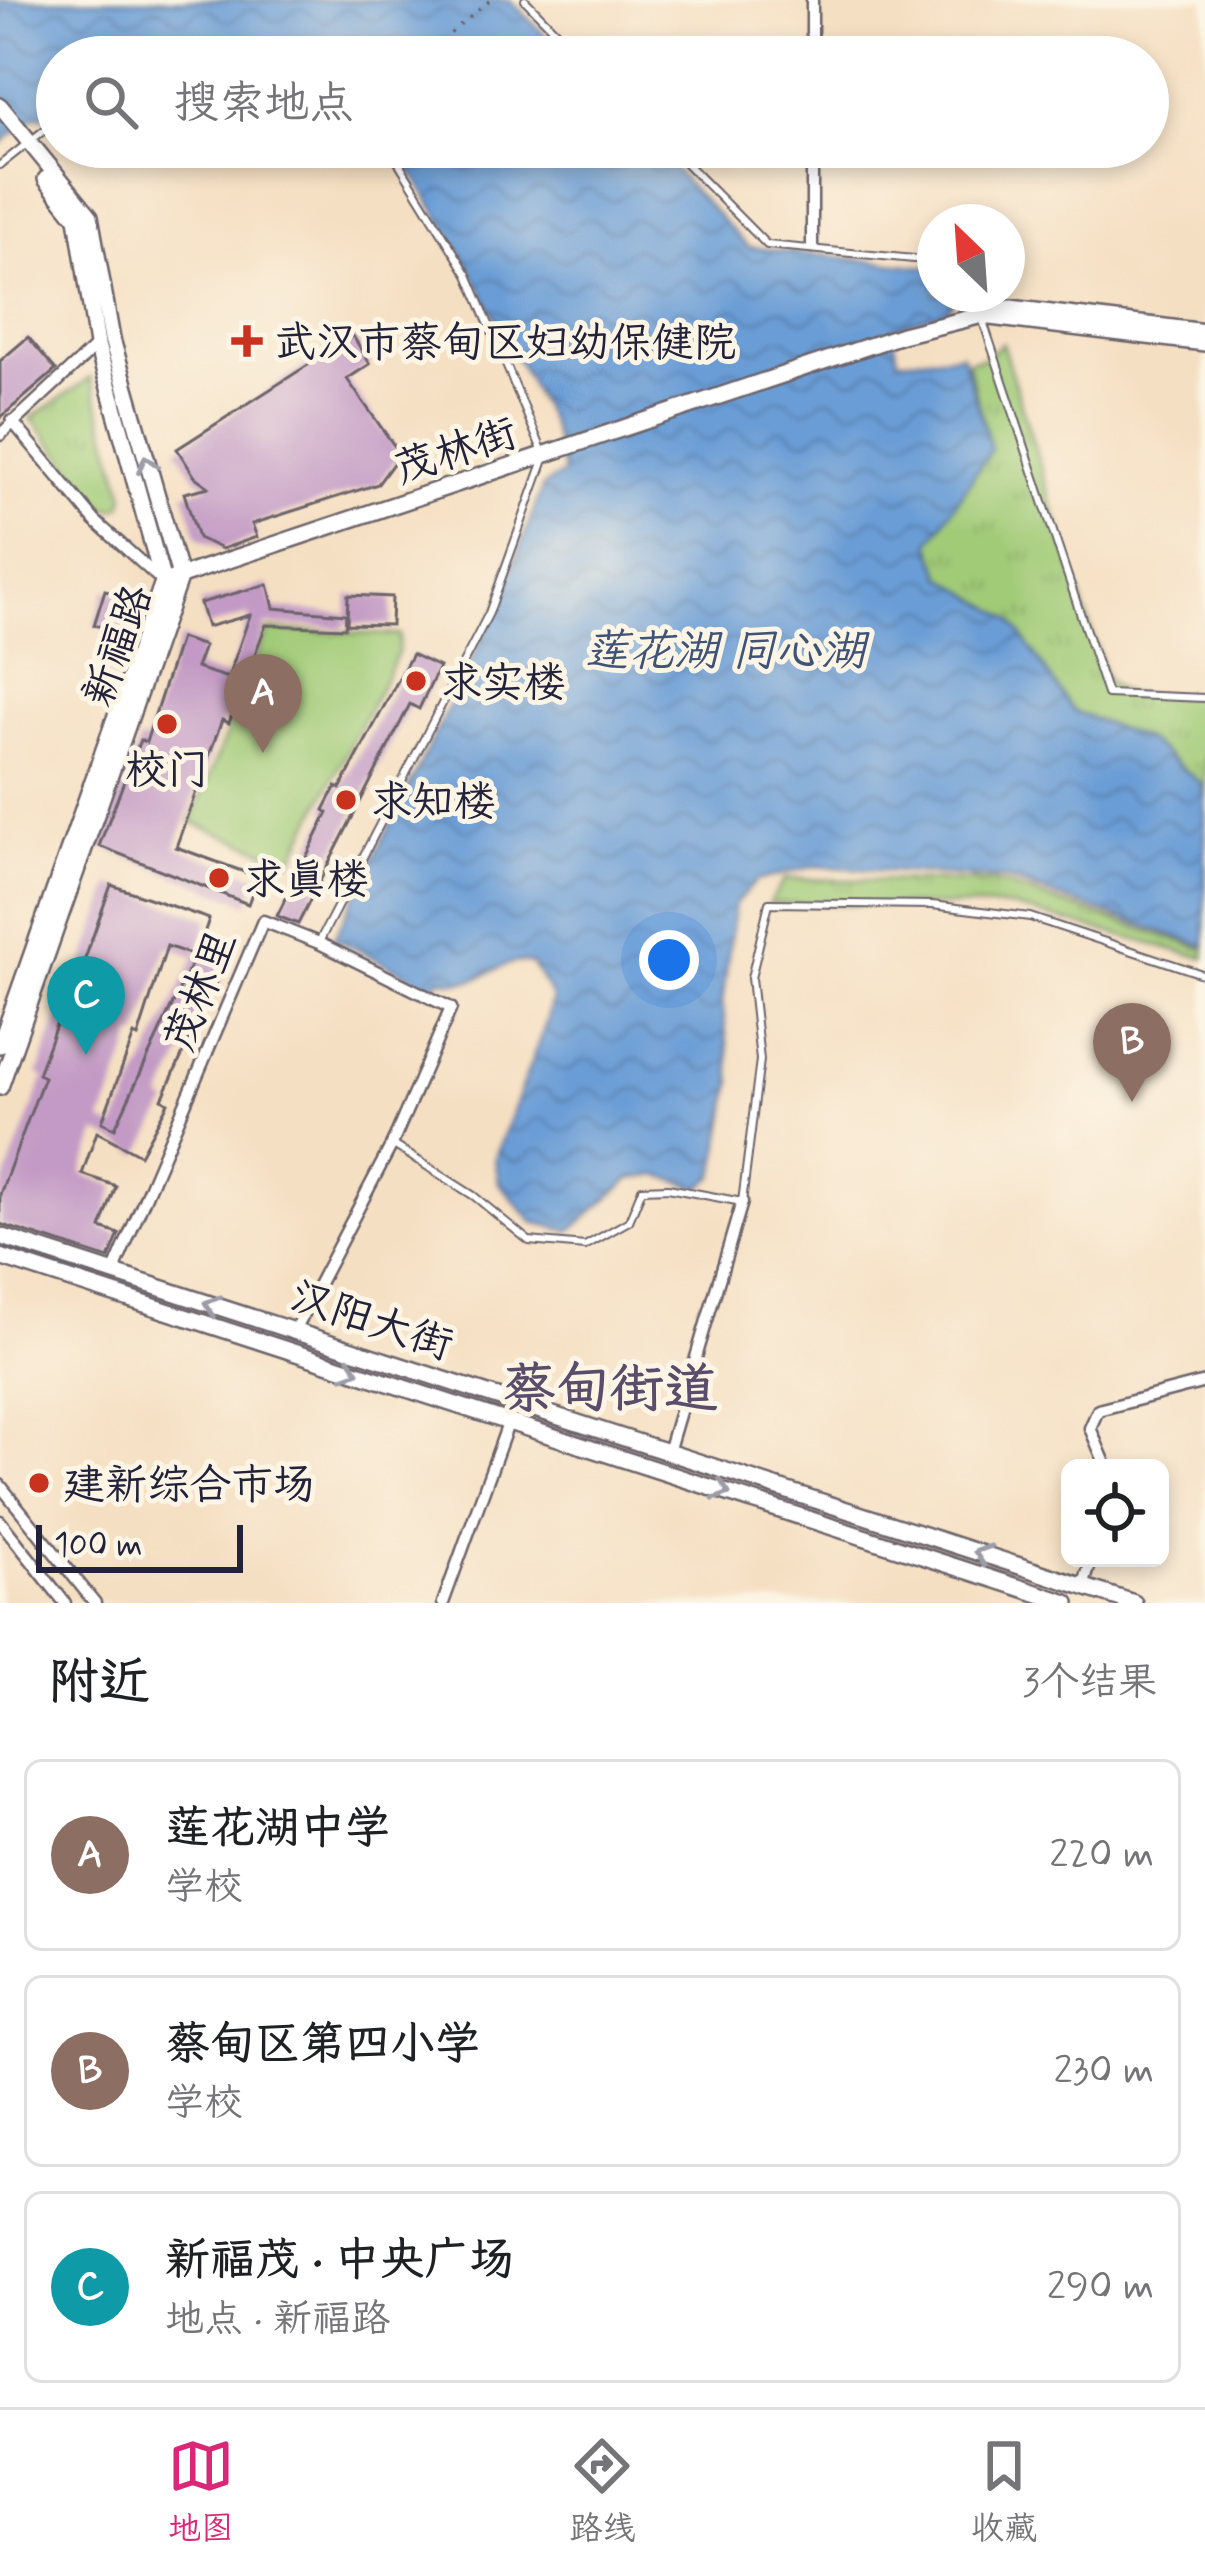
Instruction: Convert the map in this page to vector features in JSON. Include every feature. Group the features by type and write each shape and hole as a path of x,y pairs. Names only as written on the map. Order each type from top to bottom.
{"street":[{"path":"812,0 812,36"},
{"name":"新福路","path":"0,106 36,161"},
{"name":"新福路","path":"0,121 36,157"},
{"name":"新福路","path":"0,1045 171,579 97,345 77,218 41,168"},
{"name":"新福路","path":"0,1087 171,579 112,339 90,216 46,168"},
{"path":"812,168 812,248"},
{"name":"茂林街","path":"171,579 902,335 981,315 1011,308 1205,332"},
{"name":"茂林街","path":"981,315 1205,343"},
{"path":"0,435 97,345"},
{"path":"12,421 94,520 171,579"},
{"name":"茂林里","path":"113,1273 263,921 451,1007 392,1144 293,1331"},
{"path":"668,1452 742,1202"},
{"name":"汉阳大街","path":"0,1236 1133,1603"},
{"name":"汉阳大街","path":"0,1257 1067,1603"},
{"path":"1103,1459 1090,1428 1097,1410 1205,1382"},
{"path":"443,1603 509,1421"},
{"path":"0,1486 95,1603"},
{"path":"0,1521 65,1603"},
{"path":"1083,1587 1090,1567"}],"lane":[{"path":"525,0 560,36"},
{"path":"0,165 21,140 36,132"},
{"path":"319,943 489,613 545,457 468,275 402,168"},
{"path":"691,168 767,245 917,259"},
{"path":"980,312 1107,694 1205,698"},
{"path":"392,1144 474,1196 529,1240 585,1246 629,1221 642,1189 668,1188 742,1202 760,1060 751,978 769,903 932,905 1030,917 1205,975"}],"path":[{"path":"448,36 490,0"}],"green space":[{"path":"1002,343 1107,681 1126,694 1205,696 1205,798 1201,783 1147,740 1072,711 1011,620 943,577 930,543 991,449 967,361 984,358"},
{"path":"91,378 125,496 115,509 104,507 31,418"},
{"path":"268,630 399,635 398,653 291,861 191,822"},
{"path":"785,879 995,882 1205,949 1205,958 1012,907 769,903"}],"water":[{"path":"0,0 510,0 546,36 36,36 36,117 0,144"},
{"name":"莲花湖 同心湖","path":"410,168 672,168 748,247 917,266 917,312 940,312 893,328 898,360 962,354 991,449 930,543 943,577 1011,619 1073,711 1147,740 1201,783 1205,798 1205,946 1004,879 815,866 756,881 735,904 722,1002 732,1082 715,1176 699,1188 658,1175 630,1179 570,1231 533,1222 499,1183 495,1158 552,997 532,964 509,964 468,981 439,978 435,988 334,938 498,607 543,486 564,473 550,422 466,261"}],"building":[{"path":"353,336 370,364 347,379 400,454 378,484 252,524 257,537 222,549 198,538 184,493 209,487 195,477 177,449"},
{"path":"28,337 56,370 0,418 0,361"},
{"path":"268,584 274,608 346,614 345,628 266,625 229,723 222,720 176,847 258,877 248,904 99,846 140,740 146,742 180,638 204,646 196,668 228,678 250,615 207,627 200,603"},
{"path":"105,590 130,597 120,632 94,625"},
{"path":"348,595 392,597 391,625 347,624"},
{"path":"412,654 439,667 419,709 410,704 298,924 277,916 328,813 324,810 336,787 340,789"},
{"path":"111,885 209,919 197,954 223,967 162,1099 168,1103 140,1155 97,1132 82,1174 116,1186 101,1228 119,1234 109,1259 0,1224 0,1194 44,1077 38,1074 62,1008 67,1010","holes":["167,946 195,956 115,1128 102,1122 134,1035 138,1037"]}],"place":[{"name":"武汉市蔡甸区妇幼保健院","path":"247,341"},
{"name":"求实楼","path":"416,681"},
{"name":"校门","path":"167,724"},
{"name":"莲花湖中学","path":"263,753"},
{"name":"求知楼","path":"346,800"},
{"name":"求真楼","path":"219,878"},
{"name":"新福茂 · 中央广场","path":"86,1055"},
{"name":"蔡甸区第四小学","path":"1132,1102"},
{"name":"建新综合市场","path":"39,1483"}],"district":[{"name":"蔡甸街道","path":"610,1387"}]}
